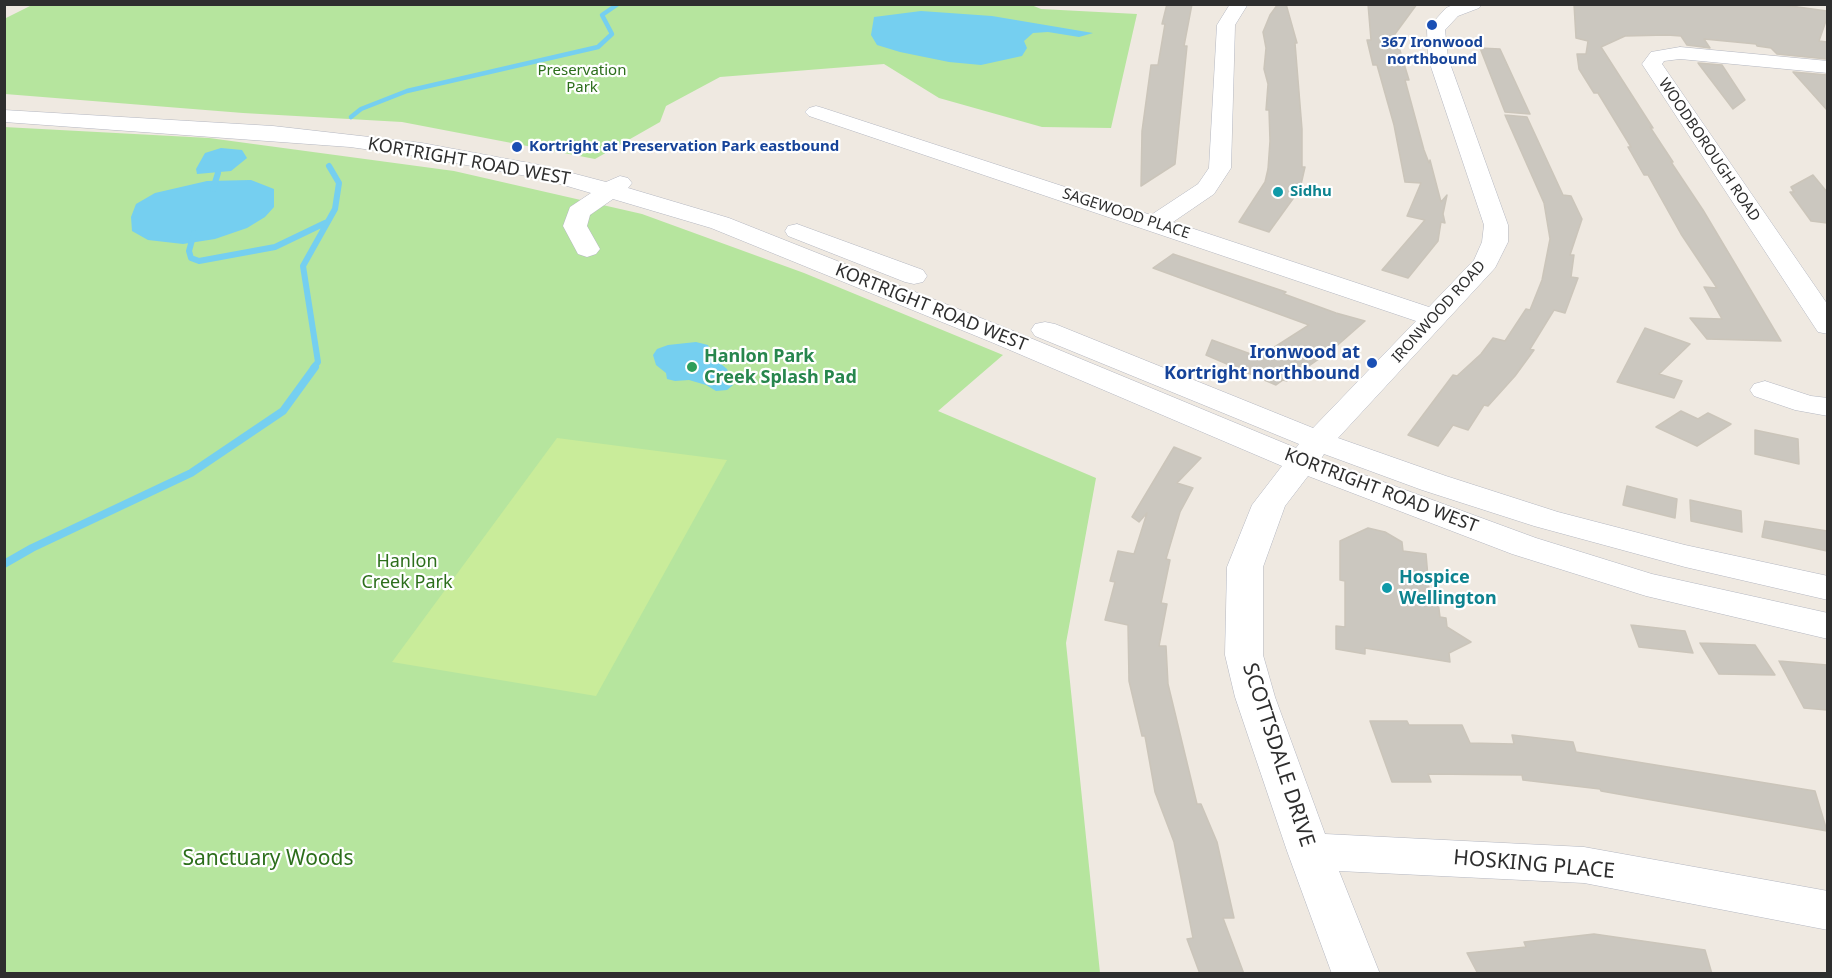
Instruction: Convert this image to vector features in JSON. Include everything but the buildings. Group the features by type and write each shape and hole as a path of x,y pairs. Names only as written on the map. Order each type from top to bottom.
{"street":[{"path":"1156,223 1206,189 1220,168 1226,25 1239,4"},
{"name":"IRONWOOD ROAD","path":"1310,452 1486,263 1495,242 1496,225 1438,58 1436,29 1452,12 1473,4"},
{"name":"WOODBOROUGH ROAD","path":"1827,67 1680,53 1658,56 1652,64 1827,326"},
{"name":"KORTRIGHT ROAD WEST","path":"4,103 389,130 471,141 619,184 1012,340 1310,452 1524,546 1635,581 1827,626"},
{"name":"SAGEWOOD PLACE","path":"816,112 1156,223 1436,318"},
{"name":"KORTRIGHT ROAD WEST","path":"4,116 273,133 360,142 422,150 619,184"},
{"path":"587,249 575,226 579,212 619,184"},
{"path":"1765,390 1806,404 1827,407"},
{"name":"KORTRIGHT ROAD WEST","path":"1310,452 1685,556 1827,588"},
{"name":"SCOTTSDALE DRIVE","path":"1310,452 1269,505 1245,567 1244,655 1255,697 1309,851 1356,974"},
{"name":"HOSKING PLACE","path":"1309,851 1584,865 1827,911"}],"green space":[{"name":"Preservation Park","path":"34,4 1029,4 1041,9 1137,14 1111,128 1042,127 939,98 884,64 720,77 666,106 660,122 595,159 402,122 243,113 5,94 4,19"},
{"name":"Hanlon Creek Park","path":"4,127 209,138 454,171 642,214 804,273 1003,355 938,411 1096,478 1066,643 1100,973 5,973"},
{"path":"557,438 727,460 596,696 392,662"}],"water":[{"path":"921,11 992,16 1093,33 1079,37 1048,32 1033,33 1024,41 1027,48 1022,56 981,65 949,62 877,45 871,35 874,17"},
{"path":"221,148 242,150 247,158 231,171 197,174 196,169 205,153"},
{"path":"251,180 274,189 274,207 265,217 247,228 215,239 183,244 148,240 132,231 131,217 136,204 155,193 207,181"},
{"name":"Hanlon Park Creek Splash Pad","path":"696,342 708,345 715,359 727,369 729,374 726,376 735,380 727,390 716,391 689,380 667,379 666,373 656,365 653,355 657,349 668,345"}],"waterway":[{"path":"351,117 361,109 407,91 598,47 612,34 602,15 618,4"},
{"path":"313,368 318,362 303,266 335,209 339,183 329,166"},
{"path":"213,189 218,173"},
{"path":"194,233 189,251 191,258 199,261 275,247 325,223"},
{"path":"4,564 32,548 191,473 283,411 315,367"}],"place":[{"name":"367 Ironwood northbound","path":"1432,25"},
{"name":"Kortright at Preservation Park eastbound","path":"517,147"},
{"name":"Sidhu","path":"1278,192"},
{"name":"Ironwood at Kortright northbound","path":"1372,363"},
{"name":"Hanlon Park Creek Splash Pad","path":"692,367"},
{"name":"Hospice Wellington","path":"1387,588"}],"park label":[{"name":"Sanctuary Woods","path":"268,859"}]}
